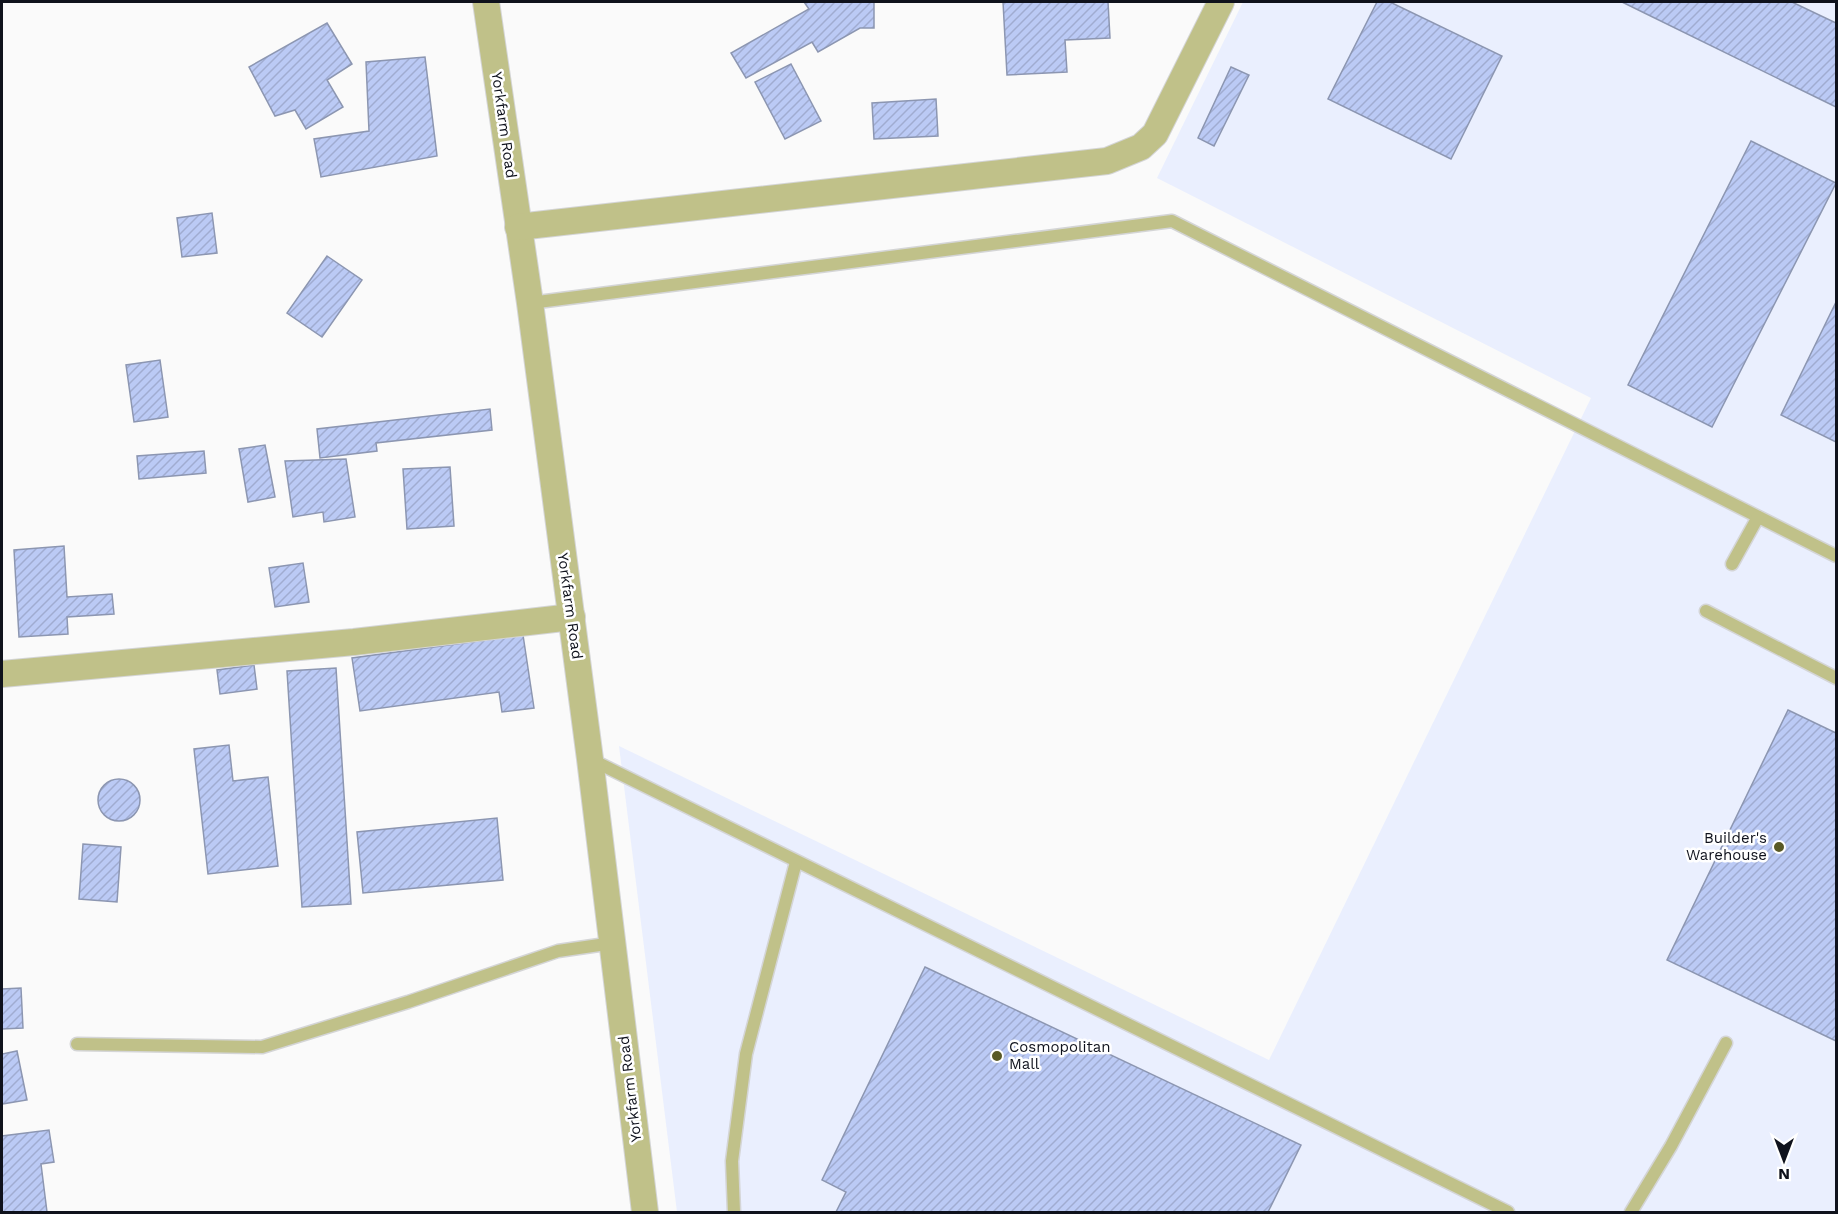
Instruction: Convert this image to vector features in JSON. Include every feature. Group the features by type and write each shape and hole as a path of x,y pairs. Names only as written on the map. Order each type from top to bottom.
{"street":[{"name":"Yorkfarm Road","path":"486,2 530,303 572,617 645,1212"},
{"path":"518,227 1107,161 1141,147 1155,134 1221,2"},
{"path":"2,674 354,642 572,617"}],"lane":[{"path":"530,303 1172,221 1836,556"},
{"path":"1732,564 1758,516"},
{"path":"1706,611 1836,678"},
{"path":"590,759 1508,1212"},
{"path":"734,1212 732,1161 746,1054 796,862"},
{"path":"77,1044 262,1047 408,1002 558,951 613,943"},
{"path":"1631,1212 1671,1146 1726,1043"}],"shaded area":[{"path":"1243,2 1836,2 1836,1212 677,1212 619,746 1269,1060 1591,398 1157,178"}],"building":[{"path":"804,2 874,2 874,28 860,28 818,52 812,42 746,78 731,53 809,9"},
{"path":"1003,2 1108,2 1110,38 1065,40 1067,72 1007,75"},
{"path":"1377,2 1390,2 1502,56 1451,159 1328,99"},
{"path":"1622,2 1792,2 1836,23 1836,107"},
{"path":"327,23 352,64 327,80 343,107 306,129 295,110 275,116 249,67"},
{"path":"425,57 437,156 321,177 314,139 369,131 366,62"},
{"path":"791,64 821,121 785,139 755,82"},
{"path":"1231,67 1249,75 1214,146 1198,138"},
{"path":"936,99 938,136 874,139 872,103"},
{"path":"1751,141 1836,183 1712,427 1628,385"},
{"path":"212,213 217,253 182,257 177,218"},
{"path":"327,256 362,280 322,337 287,313"},
{"path":"1836,302 1836,442 1781,415"},
{"path":"160,360 168,417 134,422 126,365"},
{"path":"490,409 492,430 376,443 377,451 320,458 317,429"},
{"path":"265,445 275,497 248,502 239,449"},
{"path":"204,451 206,473 139,479 137,456"},
{"path":"346,459 355,517 324,522 323,512 293,517 285,461"},
{"path":"450,467 454,526 407,529 403,469"},
{"path":"64,546 67,597 112,594 114,614 67,617 68,634 19,637 14,550"},
{"path":"303,563 309,602 275,607 269,568"},
{"path":"523,635 534,708 502,712 499,692 360,711 352,658"},
{"path":"254,665 257,689 220,694 217,670"},
{"path":"336,668 351,904 302,907 287,671"},
{"name":"Builder's Warehouse","path":"1788,710 1836,733 1836,1041 1667,960"},
{"path":"229,745 233,781 268,777 278,866 208,874 194,749"},
{"path":"119,779 134,785 140,800 134,815 119,821 104,815 98,800 104,785"},
{"path":"497,818 503,880 363,893 357,832"},
{"path":"83,844 121,847 117,902 79,899"},
{"name":"Cosmopolitan Mall","path":"925,967 1301,1145 1268,1212 836,1212 846,1192 822,1180"},
{"path":"21,988 23,1028 2,1029 2,989"},
{"path":"17,1051 27,1100 2,1104 2,1054"},
{"path":"49,1130 54,1162 41,1164 47,1212 2,1212 2,1136"}],"place":[{"name":"Builder's Warehouse","path":"1779,847"},
{"name":"Cosmopolitan Mall","path":"997,1056"}]}
